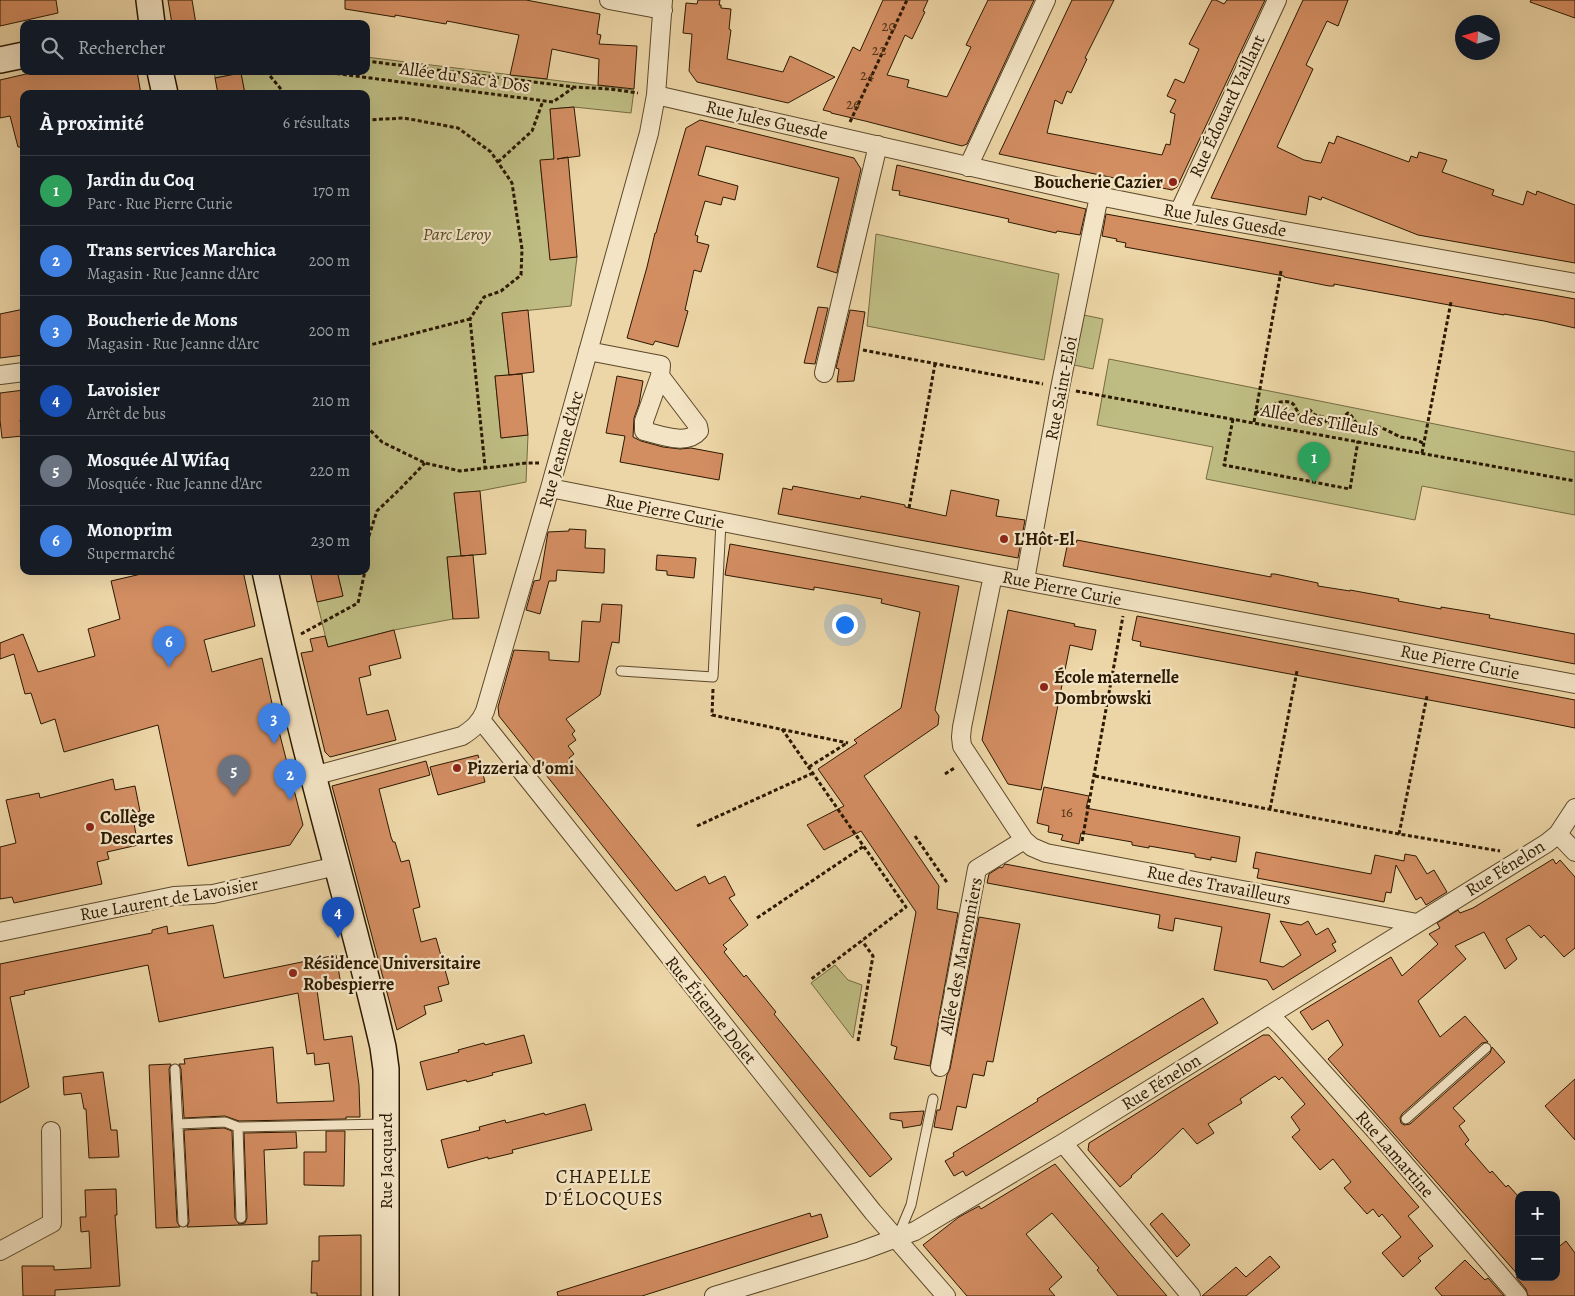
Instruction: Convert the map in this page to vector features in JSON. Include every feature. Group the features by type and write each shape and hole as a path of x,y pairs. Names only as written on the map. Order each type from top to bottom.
{"street":[{"path":"149,0 152,20"},
{"path":"609,0 663,5"},
{"path":"968,167 1046,0"},
{"name":"Rue Édouard Vaillant","path":"1179,212 1277,0"},
{"name":"Rue Jeanne d'Arc","path":"481,720 550,488 649,133 656,95 663,5"},
{"path":"0,60 20,56"},
{"path":"161,75 164,90"},
{"name":"Rue Jules Guesde","path":"656,95 1099,196 1575,284"},
{"path":"824,373 878,145"},
{"name":"Rue Saint-Eloi","path":"1025,580 1052,386 1099,196"},
{"path":"588,351 661,365 660,376"},
{"path":"0,375 20,372"},
{"name":"Rue Pierre Curie","path":"550,488 993,575 1575,684"},
{"name":"Rue Jacquard","path":"266,575 313,776 378,1027 386,1069 386,1296"},
{"path":"993,575 962,727 962,746 1024,840"},
{"path":"313,776 451,740 471,731 481,720"},
{"name":"Rue Étienne Dolet","path":"481,720 863,1199 946,1296"},
{"name":"Rue Fénelon","path":"714,1296 898,1239 931,1223 1547,843 1558,834 1575,808"},
{"path":"1558,834 1575,852"},
{"name":"Rue des Travailleurs","path":"1024,840 1039,851 1417,922"},
{"name":"Allée des Marronniers","path":"940,1067 977,869 1024,840"},
{"name":"Rue Laurent de Lavoisier","path":"0,932 174,896 213,894 337,866"},
{"name":"Rue Lamartine","path":"1269,1015 1282,1026 1387,1135 1518,1296"},
{"path":"0,1251 52,1223 51,1131"},
{"path":"1063,1143 1191,1296"}],"lane":[{"path":"621,671 713,676 721,522"},
{"path":"1406,1118 1486,1048"},
{"path":"175,1069 183,1222"},
{"path":"898,1239 911,1205 933,1099"},
{"path":"178,1124 226,1122 238,1127 386,1124"},
{"path":"238,1127 241,1218"}],"path":[{"path":"843,137 907,0"},
{"name":"Allée du Sac à Dos","path":"370,62 656,95"},
{"path":"269,75 281,90"},
{"name":"Allée du Sac à Dos","path":"347,75 553,102 574,87"},
{"path":"498,162 532,132 543,101"},
{"path":"370,120 404,118 458,128 490,152 512,183 522,248 521,275 501,291 484,297 470,319 485,467"},
{"path":"1254,422 1281,271"},
{"path":"1422,453 1451,302"},
{"path":"370,345 470,319"},
{"name":"Allée des Tilleuls","path":"863,350 1575,481"},
{"path":"909,508 936,364"},
{"path":"1256,413 1281,401 1286,401 1293,404 1300,416 1310,410 1315,415 1323,417 1328,424 1350,414 1359,427 1377,426 1402,437 1414,438 1424,444"},
{"path":"1233,419 1224,465 1350,489 1358,441"},
{"path":"370,430 382,442 425,463 460,471 526,463 557,463"},
{"path":"370,533 377,511 425,463"},
{"path":"281,645 358,603 363,575"},
{"path":"1078,859 1095,776 1126,600"},
{"path":"1270,809 1297,672"},
{"path":"713,676 712,715 848,743 809,767"},
{"path":"1399,834 1426,696"},
{"path":"782,729 906,907 810,980"},
{"path":"697,826 813,773"},
{"path":"1095,776 1399,834 1527,855"},
{"path":"915,836 948,884"},
{"path":"757,918 864,846"},
{"path":"858,1041 873,956 862,941"}],"green space":[{"name":"Parc Leroy","path":"370,57 634,90 631,113 574,107 550,109 554,159 540,161 545,210 577,257 571,306 502,313 509,375 495,376 501,438 528,435 526,482 480,491 454,493 461,556 447,557 453,619 394,630 328,647 317,602 343,596 338,575 370,575 370,90 244,90 240,75 370,75"},
{"name":"Parc Leroy","path":"215,75 230,75 215,78"},
{"path":"876,234 1059,274 1044,360 867,326"},
{"path":"1079,314 1103,319 1093,369 1069,364"},
{"path":"1109,359 1575,452 1575,515 1422,486 1415,520 1206,479 1213,447 1097,425"},
{"path":"835,965 848,980 862,985 853,1038 811,983"}],"building":[{"path":"0,0 56,0 58,13 0,26"},
{"path":"168,0 192,0 195,20 171,20"},
{"path":"345,0 526,0 600,14 597,34 601,35 599,44 637,46 634,89 598,85 599,59 552,49 547,79 510,75 519,35 447,21 446,24 345,9"},
{"path":"698,0 720,0 719,5 721,5 721,8 731,9 729,29 731,30 727,59 783,72 790,56 835,77 788,103 697,82 689,71 692,34 683,33 686,3 697,4"},
{"path":"883,0 928,0 923,11 925,12 912,39 905,35 887,75 909,80 907,87 947,97 971,47 966,45 988,0 1034,0 967,144 962,146 823,110 853,47 860,51"},
{"path":"1072,0 1114,0 1085,58 1087,59 1071,93 1067,91 1062,104 1055,100 1047,133 1162,155 1166,144 1170,145 1175,114 1170,112 1176,100 1167,96 1175,79 1184,83 1199,49 1189,44 1212,0 1224,4 1227,0 1265,0 1177,187 1172,190 999,154"},
{"path":"1303,0 1348,0 1338,26 1327,21 1306,65 1313,69 1277,147 1304,160 1321,163 1329,142 1334,144 1337,136 1409,162 1411,156 1417,158 1419,152 1447,160 1442,172 1494,190 1492,195 1523,205 1527,191 1536,195 1537,191 1575,205 1575,263 1418,235 1322,197 1321,200 1309,196 1306,215 1211,198"},
{"path":"1531,0 1575,0 1575,18 1530,2"},
{"path":"22,75 138,75 140,90 20,90 20,147 18,147 10,116 0,118 0,80"},
{"path":"241,75 244,90 217,90 215,78"},
{"path":"574,107 580,156 568,158 577,257 550,260 540,160 554,159 550,109"},
{"path":"700,120 854,158 861,169 837,273 817,267 839,178 706,146 698,175 738,186 735,200 723,197 721,205 705,201 695,235 698,236 697,242 709,245 701,272 694,270 685,310 688,311 678,347 655,341 653,345 627,338 686,128"},
{"path":"897,165 1086,209 1080,235 1057,231 1056,233 1008,222 1009,219 899,195 900,191 892,190"},
{"path":"1106,214 1575,299 1575,328 1334,284 1334,286 1329,286 1125,247 1126,243 1102,236"},
{"path":"818,307 828,308 815,364 804,363"},
{"path":"20,310 20,356 0,358 0,314"},
{"path":"528,310 534,372 509,375 502,313"},
{"path":"850,310 865,312 854,381 837,382 839,369 836,368"},
{"path":"522,374 528,435 501,438 495,376"},
{"path":"617,376 643,381 639,404 634,418 633,437 663,447 691,448 723,454 719,480 620,462 625,436 606,433"},
{"path":"20,390 20,436 2,438 0,393"},
{"path":"793,486 860,499 861,496 946,516 951,490 999,500 996,516 1025,520 1018,558 778,514 783,488 792,490"},
{"path":"480,491 486,554 461,556 454,493"},
{"path":"569,529 586,530 585,548 605,549 604,573 557,570 556,581 549,581 540,614 526,610 534,581 540,580 548,532 569,531"},
{"path":"1077,540 1271,577 1271,574 1275,574 1318,583 1318,586 1399,599 1398,601 1441,609 1441,607 1490,615 1489,618 1575,634 1575,664 1063,566 1068,542 1076,543"},
{"path":"730,544 959,586 935,710 939,716 938,725 864,776 939,886 937,909 958,913 930,1066 894,1059 897,1047 891,1045 916,912 861,831 824,850 807,825 844,806 818,769 857,743 854,740 901,708 920,612 881,603 882,599 814,587 814,590 725,575"},
{"path":"473,555 479,618 453,619 447,557"},
{"path":"657,555 696,558 694,578 667,575 667,571 656,570"},
{"path":"137,575 244,575 255,626 204,640 212,672 262,658 303,825 290,845 188,866 158,725 64,752 55,719 41,724 31,693 25,694 14,654 0,659 0,643 23,634 38,672 95,656 88,629 120,619 111,581"},
{"path":"311,575 338,575 343,596 317,602"},
{"path":"602,604 622,605 619,643 612,642 600,695 566,719 575,731 572,734 576,740 568,746 574,754 569,758 676,891 705,876 709,884 725,876 735,895 729,898 748,925 723,945 727,949 724,952 744,977 746,975 776,1012 774,1014 892,1159 870,1177 499,716 498,707 514,650 549,652 549,660 579,662 582,621 600,622"},
{"name":"École maternelle Dombrowski","path":"1008,610 1096,630 1092,650 1070,645 1041,790 1008,784 982,740"},
{"path":"1137,616 1575,700 1575,728 1140,646 1141,642 1132,640"},
{"path":"394,630 401,658 369,666 371,675 359,678 367,715 388,710 396,740 330,757 325,752 301,653 313,651 310,639 325,636 328,647"},
{"path":"478,755 485,782 438,795 430,767"},
{"path":"426,761 430,775 379,789 391,837 393,842 395,842 401,862 409,860 420,907 413,909 421,942 436,938 449,984 438,987 442,1001 424,1006 426,1014 397,1030 332,786"},
{"path":"113,779 115,790 135,786 140,811 132,813 138,845 107,852 109,859 97,862 102,884 14,903 12,897 0,899 0,847 16,843 6,800 39,793 40,798"},
{"path":"1044,787 1089,796 1086,808 1240,837 1236,862 1211,857 1211,860 1195,857 1195,854 1132,845 1132,842 1081,833 1079,844 1061,840 1063,835 1048,832 1049,826 1037,823"},
{"path":"1256,852 1371,874 1375,855 1404,861 1405,854 1416,856 1427,874 1434,870 1447,892 1426,905 1421,897 1416,900 1396,865 1391,893 1386,892 1384,902 1257,878 1259,869 1253,868"},
{"path":"1553,859 1556,864 1560,860 1575,877 1575,948 1564,957 1544,935 1541,938 1529,925 1506,939 1517,959 1505,969 1484,932 1455,946 1466,959 1418,1001 1440,1037 1465,1016 1488,1042 1482,1043 1402,1114 1400,1118 1401,1123 1404,1125 1410,1124 1490,1053 1492,1047 1505,1062 1453,1108 1465,1121 1459,1126 1469,1140 1465,1144 1490,1173 1492,1171 1506,1187 1508,1185 1515,1193 1515,1271 1328,1059 1343,1045 1328,1020 1312,1030 1300,1012 1391,957 1402,976 1438,944 1429,934 1440,928 1437,923 1458,910 1460,913 1473,908"},
{"path":"1005,864 1270,914 1260,962 1283,967 1301,955 1280,921 1301,925 1308,921 1316,935 1328,928 1336,942 1332,944 1336,951 1273,990 1267,980 1214,970 1222,927 1175,918 1173,931 1158,928 1160,915 987,883 989,874 1000,867 1002,868"},
{"path":"979,917 1020,924 993,1062 987,1061 984,1076 973,1074 966,1108 957,1106 952,1130 934,1127 937,1110 940,1110 950,1069"},
{"path":"213,925 224,978 336,955 341,985 317,990 324,1040 352,1036 359,1085 360,1117 346,1117 346,1119 239,1121 225,1116 184,1118 181,1069 179,1064 185,1064 184,1059 273,1047 277,1103 334,1101 329,1063 315,1065 314,1053 307,1054 298,993 159,1022 148,965 24,991 25,994 10,997 29,1087 0,1103 0,964 152,933 152,930 167,926 168,934"},
{"path":"1203,998 1218,1023 966,1176 963,1171 954,1176 945,1161 954,1156 953,1153 1038,1101 1037,1099"},
{"path":"524,1035 532,1063 492,1073 493,1075 467,1082 466,1080 427,1090 420,1062 459,1052 458,1050 484,1043 485,1045"},
{"path":"1263,1035 1269,1035 1419,1207 1408,1216 1433,1246 1418,1258 1421,1261 1403,1277 1382,1253 1401,1237 1382,1214 1379,1217 1373,1209 1367,1214 1344,1188 1351,1182 1333,1159 1320,1170 1292,1137 1300,1130 1291,1117 1305,1104 1282,1077 1279,1080 1275,1076 1240,1099 1242,1103 1208,1124 1214,1133 1197,1144 1183,1128 1120,1187 1088,1150 1089,1143"},
{"path":"171,1064 169,1069 177,1222 180,1227 156,1228 149,1065"},
{"path":"103,1072 111,1130 117,1130 119,1157 89,1158 86,1109 84,1109 81,1093 64,1095 63,1077"},
{"path":"1575,1079 1575,1140 1545,1106"},
{"path":"585,1104 592,1130 512,1150 513,1153 488,1159 488,1157 448,1168 441,1140 480,1130 479,1127 505,1120 506,1123"},
{"path":"924,1111 921,1125 903,1128 902,1121 890,1119 890,1113"},
{"path":"224,1128 232,1131 235,1218 239,1224 245,1223 247,1218 244,1133 296,1132 297,1148 264,1150 267,1224 187,1227 189,1222 184,1130"},
{"path":"326,1131 345,1131 344,1186 304,1185 304,1152 326,1152"},
{"path":"1055,1164 1167,1296 1118,1296 1097,1270 1099,1268 1052,1213 1026,1234 1062,1277 1049,1289 1055,1296 967,1296 923,1245 959,1217 979,1206 981,1209"},
{"path":"116,1189 117,1215 115,1215 120,1286 55,1290 55,1296 23,1296 22,1266 54,1266 54,1270 91,1268 89,1231 81,1232 80,1217 86,1217 85,1190"},
{"path":"810,1213 811,1217 821,1214 828,1237 642,1296 558,1296 557,1292"},
{"path":"1162,1213 1190,1245 1177,1257 1150,1224"},
{"path":"361,1235 361,1296 317,1296 317,1293 311,1293 312,1261 319,1261 319,1236"},
{"path":"1566,1241 1575,1253 1575,1296 1528,1296 1526,1289 1519,1281 1560,1281 1560,1246"},
{"path":"1270,1256 1280,1267 1246,1296 1202,1296 1236,1267 1246,1277"},
{"path":"1465,1260 1485,1280 1488,1278 1504,1296 1442,1296 1435,1288"}],"place":[{"name":"Boucherie Cazier","path":"1173,182"},
{"name":"Jardin du Coq","path":"1314,483"},
{"name":"L'Hôt-El","path":"1004,539"},
{"name":"Monoprim","path":"169,667"},
{"name":"École maternelle Dombrowski","path":"1044,687"},
{"name":"Boucherie de Mons","path":"274,744"},
{"name":"Pizzeria d'omi","path":"457,768"},
{"name":"Mosquée Al Wifaq","path":"234,796"},
{"name":"Trans services Marchica","path":"290,800"},
{"name":"Collège Descartes","path":"90,827"},
{"name":"Lavoisier","path":"338,938"},
{"name":"Résidence Universitaire Robespierre","path":"293,973"}],"district":[{"name":"CHAPELLE D'ÉLOCQUES","path":"604,1188"}]}
